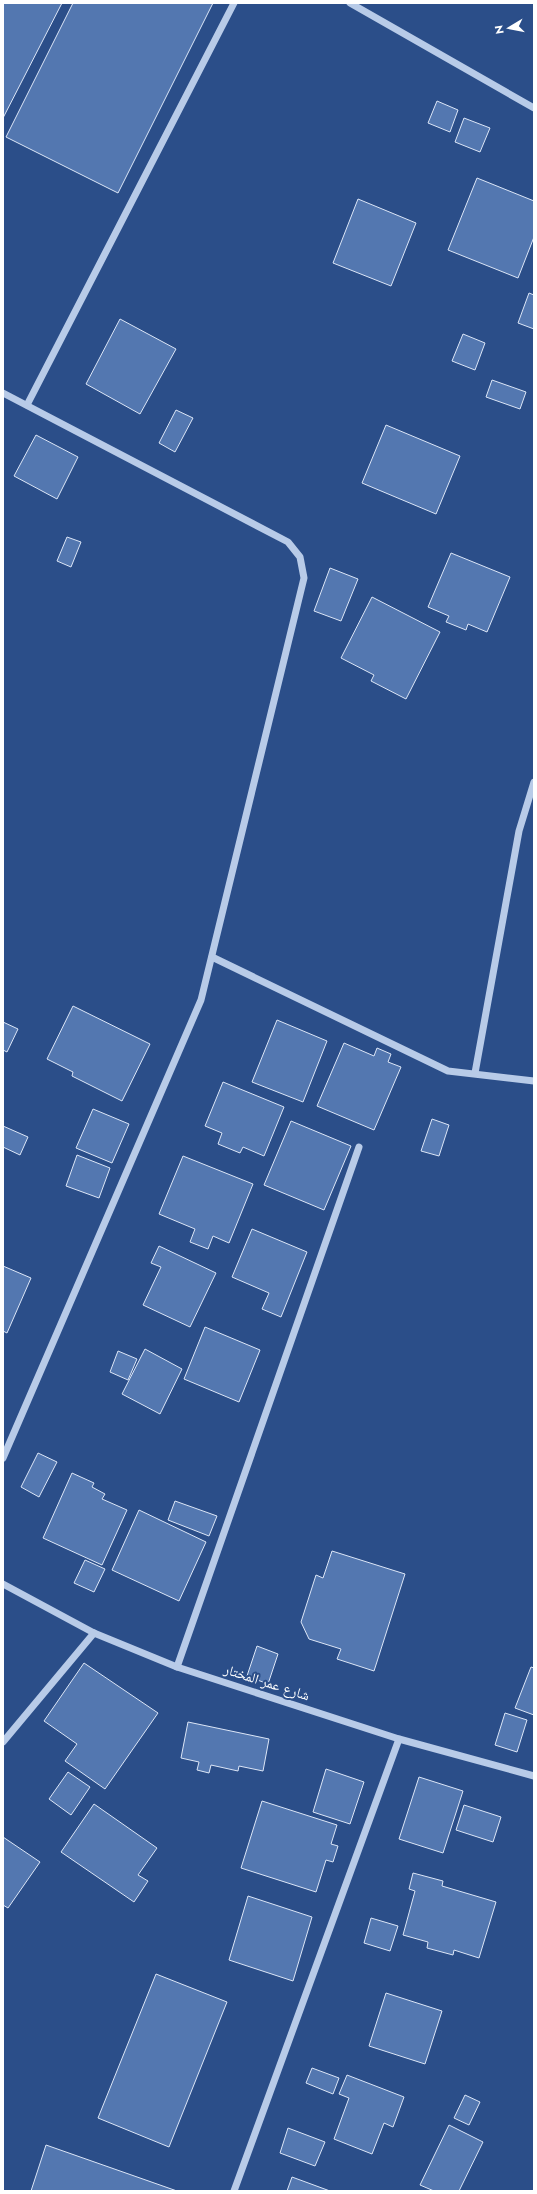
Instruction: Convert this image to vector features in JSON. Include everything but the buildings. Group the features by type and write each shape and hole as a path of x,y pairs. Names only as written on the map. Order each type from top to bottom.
{"street":[{"path":"27,405 234,3"},
{"path":"350,3 534,108"},
{"path":"3,393 288,542 300,557 304,578 201,1000 3,1458"},
{"path":"475,1073 519,831 534,782"},
{"path":"212,957 448,1071 534,1081"},
{"path":"177,1667 359,1147"},
{"name":"شارع عمر المختار","path":"3,1584 94,1633 177,1667 399,1739 534,1776"},
{"path":"3,1742 94,1633"},
{"path":"234,2191 399,1739"}]}
